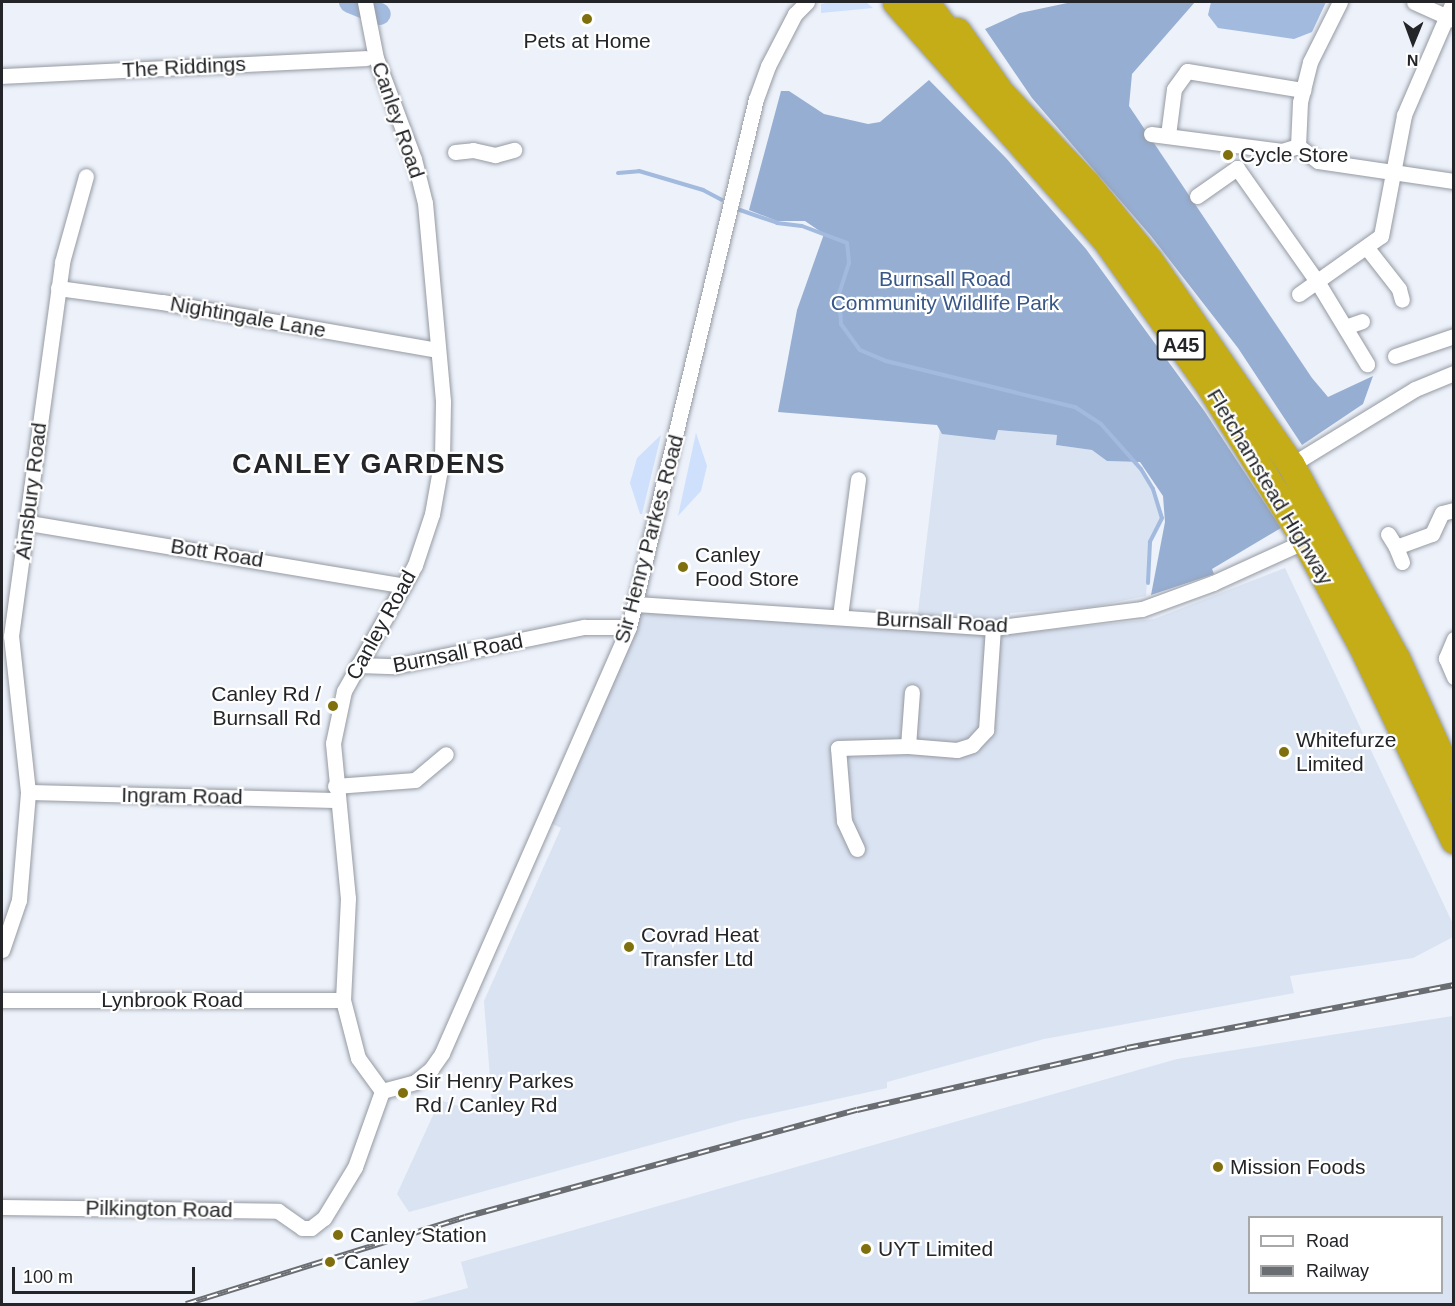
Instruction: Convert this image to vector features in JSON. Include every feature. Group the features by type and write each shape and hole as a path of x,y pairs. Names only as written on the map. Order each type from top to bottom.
{"highway":[{"name":"Fletchamstead Highway","path":"896,2 1105,238 1210,387 1305,541 1385,692 1454,840"},
{"name":"Fletchamstead Highway","path":"925,2 952,39 1087,184 1149,260 1291,465 1396,658 1454,786"},
{"path":"938,2 998,89"}],"street":[{"name":"Canley Road","path":"365,2 369,33 384,85 414,159 425,203 443,402 442,458 432,514 405,586 358,665 336,716 335,793 348,898 343,1000 357,1058 382,1091"},
{"path":"1298,146 1303,90 1310,62 1340,2"},
{"path":"1414,2 1450,19"},
{"path":"1299,294 1318,283 1381,236 1404,115 1450,19 1453,2"},
{"name":"Sir Henry Parkes Road","path":"382,1091 415,1082 431,1069 442,1053 629,627 756,99 765,73 804,3"},
{"name":"The Riddings","path":"2,76 366,58"},
{"path":"1168,135 1174,89 1187,71 1303,90"},
{"path":"1151,134 1282,151 1298,146"},
{"path":"1298,146 1318,161 1454,181"},
{"path":"1197,196 1238,168 1262,148"},
{"path":"455,152 473,150 495,155 514,150"},
{"path":"1238,168 1318,283 1367,364"},
{"name":"Ainsbury Road","path":"2,950 19,900 28,792 10,651 29,523 57,288 86,176"},
{"path":"1367,248 1399,289 1402,300"},
{"name":"Nightingale Lane","path":"57,288 162,302 437,350"},
{"path":"1345,327 1362,321"},
{"path":"1400,352 1454,336"},
{"path":"1291,465 1415,389 1454,373"},
{"path":"840,616 858,479"},
{"path":"1402,562 1392,541 1432,534 1442,513 1454,510"},
{"name":"Bott Road","path":"29,523 405,586"},
{"name":"Burnsall Road","path":"636,604 993,628 1143,609 1213,583 1305,541"},
{"name":"Burnsall Road","path":"358,665 395,666 584,627 629,627"},
{"path":"857,849 844,821 838,748 908,746 957,750 983,735 993,628"},
{"path":"1454,639 1446,658 1454,677"},
{"path":"908,746 912,692"},
{"name":"Ingram Road","path":"28,792 335,793 415,780 446,754"},
{"name":"Lynbrook Road","path":"2,1000 343,1000"},
{"name":"Pilkington Road","path":"2,1207 269,1210 286,1215 302,1228 311,1228 324,1218 354,1167 382,1091"}],"shaded area":[{"path":"1211,2 1326,2 1312,32 1294,39 1218,28 1208,15"},
{"path":"867,3 873,8 821,13 821,4"},
{"path":"940,428 995,440 997,430 1057,435 1056,445 1092,450 1107,461 1135,462 1153,489 1162,518 1150,542 1146,596 1091,607 1010,613 1010,634 1154,619 1285,568 1453,924 1453,937 1413,958 1290,976 1294,993 1044,1039 887,1082 887,1088 741,1120 409,1212 397,1194 440,1100 477,1112 492,1103 484,1001 561,828 546,821 636,604 917,621"},
{"path":"696,433 707,466 701,491 678,516"},
{"path":"661,435 642,514 640,514 630,483 637,458"},
{"path":"1453,1016 1453,1304 409,1304 468,1288 461,1262 1177,1059"}],"green space":[{"path":"1072,2 1195,2 1132,74 1129,106 1312,378 1328,397 1373,376 1363,404 1302,445 1238,348 1151,236 1032,98 985,29 1020,13"},
{"name":"Burnsall Road Community Wildlife Park","path":"929,80 1006,158 1086,249 1205,412 1281,528 1212,569 1214,574 1151,595 1165,522 1163,496 1140,462 1107,461 1092,450 1056,445 1057,435 998,430 995,440 942,434 937,425 778,412 797,310 824,234 805,221 777,221 749,210 781,91 789,91 824,114 868,124 880,122"}],"waterway":[{"path":"350,2 380,14"},
{"path":"618,173 639,171 703,190 722,200"},
{"path":"740,210 777,223 802,226 847,243 849,263 839,294 841,324 860,350 886,361 1075,407 1101,424 1141,469 1153,489 1162,518 1150,542 1148,583"}],"railway":[{"path":"186,1304 465,1217 857,1110 1127,1048 1454,985"}],"place":[{"name":"Pets at Home","path":"587,19"},
{"name":"Cycle Store","path":"1228,155"},
{"name":"Canley Food Store","path":"683,567"},
{"name":"Canley Rd / Burnsall Rd","path":"333,706"},
{"name":"Whitefurze Limited","path":"1284,752"},
{"name":"Covrad Heat Transfer Ltd","path":"629,947"},
{"name":"Sir Henry Parkes Rd / Canley Rd","path":"403,1093"},
{"name":"Mission Foods","path":"1218,1167"},
{"name":"Canley Station","path":"338,1235"},
{"name":"UYT Limited","path":"866,1249"},
{"name":"Canley","path":"330,1262"}],"district":[{"name":"CANLEY GARDENS","path":"369,465"}]}
